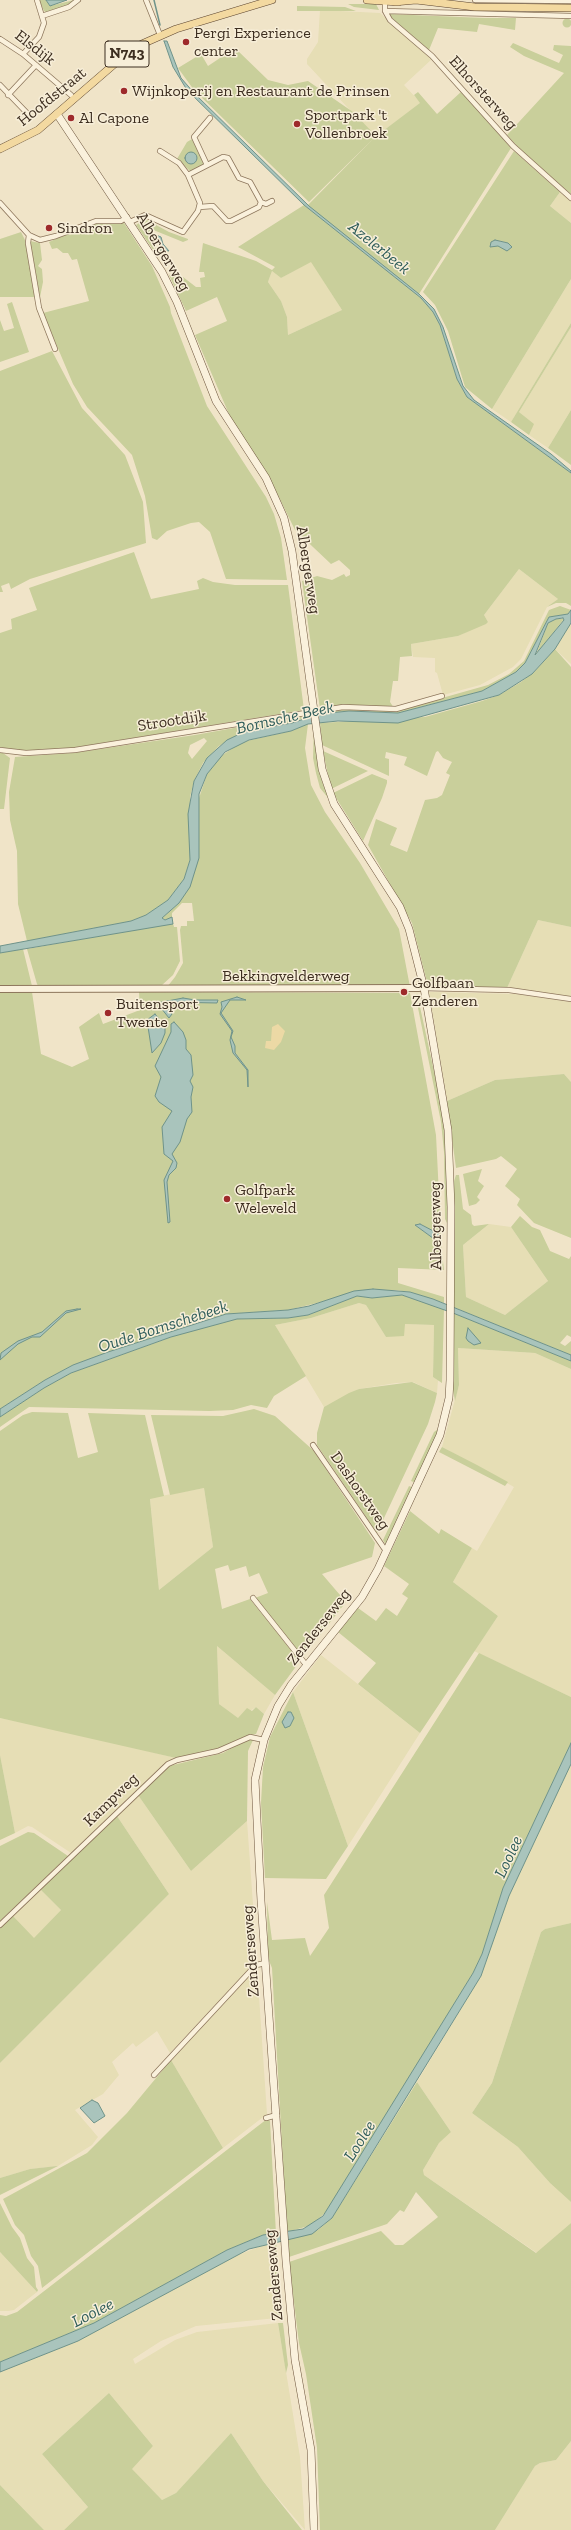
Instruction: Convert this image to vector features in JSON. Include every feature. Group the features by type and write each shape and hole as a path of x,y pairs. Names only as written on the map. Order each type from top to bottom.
{"main road":[{"name":"Hoofdstraat","path":"0,149 28,137 126,54 160,35 262,1 272,0"},
{"path":"367,0 435,8 455,6 571,8"},
{"name":"Albergerweg","path":"56,114 128,220 171,288 216,401 266,478 284,518 292,551 322,769 328,789 360,847 400,907 414,948 448,1130 451,1317 450,1380 445,1420"},
{"name":"Zenderseweg","path":"314,2530 311,2450 295,2360 284,2231 255,1780 264,1740 278,1706 307,1666 362,1597 386,1551 440,1435 445,1420"}],"street":[{"path":"23,54 42,30 44,23 36,0"},
{"path":"42,16 70,7 78,0"},
{"path":"146,0 160,35"},
{"path":"475,0 571,1"},
{"path":"385,1 385,11 571,16"},
{"name":"Elhorsterweg","path":"385,11 396,25 432,56 513,146 571,198"},
{"name":"Elsdijk","path":"0,39 23,54 71,95"},
{"path":"8,95 36,65"},
{"path":"0,85 27,113"},
{"path":"207,165 194,137 210,118"},
{"path":"0,203 29,235 35,239 48,239 96,221 121,221 145,215 183,232 200,203 188,175 179,164 160,151"},
{"path":"188,175 223,157 228,158 239,178 250,182 261,202 266,204 272,201"},
{"path":"199,207 212,206 227,221 230,221 259,207 261,202"},
{"path":"29,235 28,243 39,308 55,349"},
{"name":"Strootdijk","path":"0,750 26,753 75,750 351,707 396,709 442,696"},
{"name":"Bekkingvelderweg","path":"0,989 422,988 509,990 571,999"},
{"name":"Dashorstweg","path":"312,1445 386,1551"},
{"path":"252,1598 307,1666"},
{"name":"Kampweg","path":"0,1925 168,1764 177,1760 228,1747 250,1737 264,1740"},
{"path":"154,2074 256,1965 266,1963"},
{"path":"266,2118 277,2115"}],"shaded area":[{"path":"320,10 380,13 432,59 404,85 421,103 375,137 307,64 307,59 318,42"},
{"path":"560,192 571,201 571,223 550,206"},
{"path":"311,261 342,310 288,335 287,317 281,301 268,282 272,271 281,278"},
{"path":"571,279 571,323 511,422 492,409"},
{"path":"571,327 571,410 548,448 529,435 533,424 519,412"},
{"path":"519,569 558,599 547,607 521,659 513,667 480,685 443,695 437,673 435,672 435,658 413,657 411,644 458,636 488,622 484,615"},
{"path":"571,623 571,664 555,649"},
{"path":"538,920 571,927 571,998 507,988"},
{"path":"429,992 516,994 571,1002 571,1082 564,1074 495,1080 447,1101"},
{"path":"489,1224 511,1227 548,1281 505,1315 466,1297 463,1245"},
{"path":"359,1303 366,1305 386,1337 405,1324 434,1325 433,1377 438,1380 437,1393 413,1382 396,1383 359,1389 324,1407 275,1325 311,1318"},
{"path":"458,1348 535,1353 571,1369 571,1697 474,1651 498,1616 453,1582 472,1548 477,1551 514,1487 442,1447 459,1385"},
{"path":"204,1488 213,1547 159,1590 150,1498"},
{"path":"217,1646 275,1695 264,1714 256,1707 238,1719 219,1704"},
{"path":"321,1655 420,1733 348,1846 293,1692"},
{"path":"0,1718 61,1730 176,1758 164,1765 71,1853 32,1827 28,1826 15,1833 0,1755"},
{"path":"571,1764 571,1923 545,1929 541,1932 492,2083 472,2113 518,2147 550,2183 571,2202 571,2223 537,2253 424,2175 423,2170 439,2143 451,2132 417,2082 481,1976 509,1896"},
{"path":"138,1795 191,1871 247,1821 257,1960 170,2053 157,2031 136,2047 133,2043 112,2062 119,2075 103,2094 75,2110 98,2137 92,2145 58,2166 30,2169 0,2178 0,2063 169,1894 117,1816"},
{"path":"40,1889 61,1910 34,1939 13,1916"},
{"path":"257,1967 267,2114 223,2148 171,2060"},
{"path":"275,2241 273,2259 277,2318 196,2326 161,2341 133,2359 135,2364 175,2340 197,2332 278,2323 300,2457 305,2530 263,2481 231,2433 176,2493 162,2500 131,2469 153,2446 109,2393 42,2454 88,2507 64,2530 44,2530 0,2485 0,2372 78,2341 235,2256"},
{"path":"0,2252 37,2292 14,2310 0,2311"},
{"path":"571,2441 571,2530 495,2530 535,2466 540,2463 556,2460"}],"green space":[{"path":"39,0 46,0 50,6 74,0 70,4 47,13 44,11"},
{"path":"348,4 376,4 379,10 354,7"},
{"path":"297,6 345,7 356,11 297,11"},
{"path":"387,14 516,18 515,30 479,24 477,32 438,28 429,50"},
{"path":"565,19 569,19 571,23 569,27 565,27 563,25 563,21"},
{"path":"513,43 559,63 563,55 553,50 554,45 571,46 571,194 527,157 507,135 564,73 524,56 510,47"},
{"name":"Sportpark 't Vollenbroek","path":"235,48 268,80 288,85 308,81 353,112 376,136 309,202 194,90 178,68 201,54 208,66"},
{"path":"462,91 511,148 419,294 307,206 375,137 420,103 414,95 418,92 437,114"},
{"path":"192,139 203,165 190,171 177,159 187,142"},
{"path":"514,151 560,192 550,206 571,223 571,279 492,409 465,387 448,331 435,305 423,292","holes":["500,241 508,243 490,247 492,242"]},
{"path":"304,205 421,298 433,312 440,325 457,379 467,397 571,473 571,606 566,603 556,603 547,607 558,599 519,569 484,615 488,622 486,624 458,636 411,644 412,656 400,657 398,681 393,681 390,702 394,708 320,709 302,581 317,576 332,580 344,574 346,577 350,575 350,570 339,560 331,564 295,530 273,485 235,428 195,335 227,321 217,297 186,311 169,275 183,277 196,287 201,287 200,278 205,277 204,272 199,272 203,243 256,261 272,270 275,267 238,247","holes":["311,262 342,310 288,335 287,317 281,301 268,282 272,271 281,278"]},
{"path":"145,219 188,240 183,242 151,229 148,234 160,255 158,257 136,225"},
{"path":"103,223 124,223 152,266 170,307 207,406 266,497 274,514 281,538 287,580 226,579 210,532 199,522 191,523 167,531 157,540 152,538 145,496 132,455 87,407 73,384 43,313 89,301 77,259 72,260 68,253 63,253 57,248 52,249 49,242 84,226"},
{"path":"21,232 25,240 35,297 0,297 0,239"},
{"path":"30,241 40,243 42,260 38,266 42,269 43,282 40,297"},
{"path":"12,302 29,352 0,362 0,320 4,331 14,328 7,304"},
{"path":"571,323 571,327 519,412 534,424 529,435 511,422"},
{"path":"52,351 82,408 125,455 143,502 146,543 30,579 11,589 9,583 1,586 3,592 0,592 0,371"},
{"path":"571,410 571,465 548,448"},
{"path":"134,552 151,599 199,589 197,581 203,578 213,582 235,585 288,585 304,710 66,749 17,751 0,747 0,633 12,629 11,619 37,610 29,588"},
{"path":"560,606 571,610 568,614 549,617 525,663 516,672 482,691 398,713 349,711 319,714 350,708 396,711 488,685 509,674 524,661 549,610"},
{"path":"556,619 564,619 536,655 548,623"},
{"path":"555,649 571,667 571,927 538,920 507,988 428,986 412,923 368,845 376,819 397,828 390,845 407,852 425,800 437,798 442,795 450,775 446,773 452,762 443,758 438,751 436,752 427,776 404,765 407,757 386,752 385,758 389,759 389,776 322,745 320,723 425,717 482,701 499,695 521,682 535,671"},
{"path":"306,715 308,716 295,722 238,735 219,746 203,763 194,781 190,797 190,860 184,879 168,900 146,915 131,921 27,941 18,904 17,851 10,820 9,792 15,757 73,753 195,735","holes":["204,738 207,741 192,759 188,753 190,745"]},
{"path":"308,724 305,748 311,785 325,812 360,863 399,929 410,987 167,987 183,963 180,930 181,926 187,926 187,921 194,921 192,903 182,903 172,913 172,917 166,920 162,918 179,903 199,844 198,801 207,774 221,756 242,742 291,731"},
{"path":"314,726 322,781 329,799 320,788 316,773 313,758"},
{"path":"0,751 10,758 4,809 0,809"},
{"path":"323,751 368,771 331,789"},
{"path":"372,774 387,780 387,783 363,841 333,793"},
{"path":"173,923 174,927 177,927 180,961 173,975 161,986 39,987 37,984 27,949"},
{"path":"23,949 32,986 0,988 0,953"},
{"name":"Golfpark Weleveld","path":"0,992 32,992 41,1054 72,1067 89,1059 79,1027 99,1013 103,1024 140,1010 139,992 410,993 436,1135 441,1235 420,1224 415,1225 441,1244 444,1270 398,1268 398,1283 444,1297 444,1303 410,1292 395,1290 325,1301 288,1310 226,1314 203,1320 73,1365 45,1380 0,1409"},
{"path":"417,993 447,1131 448,1225 445,1219 444,1152 441,1122 416,998"},
{"path":"564,1074 571,1082 571,1238 534,1223 517,1205 520,1199 505,1186 517,1169 501,1156 496,1159 456,1168 447,1101 495,1080"},
{"path":"482,1169 478,1181 484,1186 477,1197 480,1200 476,1204 469,1206 463,1174"},
{"path":"456,1175 459,1175 463,1209 471,1215 472,1224 474,1226 489,1224 463,1245 466,1297 505,1315 548,1281 511,1227 520,1216 532,1227 540,1230 550,1251 569,1259 571,1256 571,1337 567,1335 560,1343 565,1346 571,1341 571,1355 453,1307 453,1184"},
{"path":"402,1295 444,1309 442,1383 433,1377 434,1325 405,1324 404,1336 386,1337 366,1305 359,1303 311,1318 275,1325 306,1376 274,1396 267,1408 251,1405 233,1410 209,1411 29,1407 0,1427 0,1417 44,1388 71,1373 191,1330 237,1319 288,1318 308,1315 357,1296 372,1298"},
{"path":"453,1313 571,1361 571,1369 535,1353 458,1348 459,1385 455,1401 453,1390"},
{"path":"412,1382 437,1393 435,1402 428,1424 377,1533 317,1445 317,1433 324,1407 349,1393 359,1389"},
{"path":"254,1409 275,1416 314,1451 375,1543 372,1557 322,1574 346,1602 302,1658 255,1598 268,1593 259,1573 249,1577 246,1566 230,1571 228,1565 215,1569 222,1609 250,1599 300,1661 275,1695 217,1646 219,1704 238,1718 247,1708 252,1711 256,1707 264,1714 256,1734 246,1736 220,1749 176,1758 0,1718 0,1431 23,1415 32,1412 68,1413 78,1458 98,1452 88,1413 145,1415 164,1496 150,1499 159,1590 213,1547 204,1488 170,1495 151,1415 223,1416"},
{"path":"442,1426 416,1483 411,1481 434,1432"},
{"path":"442,1447 508,1482 505,1486 439,1452"},
{"path":"409,1486 414,1488 386,1545 383,1540"},
{"path":"410,1511 439,1534 441,1529 472,1548 453,1582 498,1616 420,1733 358,1684 376,1663 338,1632 358,1608 376,1621 386,1608 397,1616 408,1598 402,1594 409,1584 384,1566"},
{"path":"479,1653 571,1697 571,1743 503,1888 482,1954 473,1973 329,2209 312,2225 287,2232 272,1968 268,1958 267,1902 272,1940 305,1938 310,1956 329,1928 324,1895"},
{"path":"293,1692 348,1846 326,1879 265,1878 261,1803 263,1767 270,1737"},
{"path":"246,1740 253,1740 248,1751 247,1821 191,1871 138,1795 169,1766 223,1753"},
{"path":"0,1755 15,1833 0,1840"},
{"path":"117,1816 169,1894 0,2063 0,1928 13,1916 34,1938 61,1910 40,1889"},
{"path":"28,1832 34,1833 68,1856 0,1921 0,1846"},
{"path":"571,1923 571,2202 550,2183 518,2147 472,2113 492,2083 541,1932 545,1929"},
{"path":"171,2060 223,2148 42,2288 38,2266 31,2256 24,2235 15,2225 3,2199 87,2153 127,2113"},
{"path":"417,2082 451,2132 439,2143 423,2170 424,2175 536,2253 571,2223 571,2441 556,2460 540,2463 535,2466 495,2530 320,2530 317,2448 306,2374 299,2343 289,2262 381,2231 395,2245 403,2245 438,2217 416,2192 404,2212 400,2210 387,2224 289,2257 287,2240 318,2230 332,2218"},
{"path":"267,2119 270,2121 276,2234 263,2235 227,2250 94,2323 0,2362 0,2315 6,2316 17,2312"},
{"path":"58,2166 0,2195 0,2178 30,2169"},
{"path":"0,2203 12,2227 20,2238 27,2258 34,2267 36,2287 38,2290 37,2292 0,2252"},
{"path":"275,2241 282,2317 277,2318 273,2259"},
{"path":"278,2323 283,2323 288,2365 286,2373"},
{"path":"109,2393 153,2446 132,2469 162,2500 176,2493 231,2433 263,2481 302,2530 64,2530 88,2507 42,2454"},
{"path":"0,2485 44,2530 0,2530"}],"sand":[{"path":"278,1024 285,1031 281,1042 274,1050 265,1048 266,1041 271,1041 272,1027"}],"water":[{"path":"46,0 67,0 50,6"},
{"path":"164,41 167,41 181,78 195,94 309,206 419,294 434,309 443,327 463,386 474,400 551,454 571,471 571,473 467,397 457,379 440,325 433,312 421,298 304,205 187,90 173,67"},
{"path":"193,152 196,153 196,163 189,164 186,163 185,156 186,153"},
{"path":"156,235 161,237 163,244 169,251 160,250 158,241 152,238"},
{"path":"495,240 508,243 512,247 507,251 498,246 490,247 491,242"},
{"path":"571,610 571,623 555,649 532,674 499,695 398,723 338,721 308,724 291,731 249,740 225,752 207,774 199,794 199,858 190,887 179,903 162,918 165,920 172,917 173,924 0,953 0,946 131,921 146,915 168,900 184,879 190,860 188,814 194,781 207,758 227,740 246,731 292,723 319,714 349,711 398,713 482,691 516,672 525,663 549,617 568,614","holes":["563,618 564,620 535,655 548,623 556,619"]},
{"path":"237,997 246,1000 230,1000 221,1013 233,1031 231,1037 235,1046 235,1053 248,1070 248,1087 247,1070 233,1053 230,1040 232,1031 220,1014 222,1007 221,1002"},
{"path":"183,998 195,1000 218,1000 217,1003 167,1002 164,1004 172,1014 169,1018 157,1003"},
{"path":"155,1014 165,1026 165,1033 161,1043 152,1053 147,1020"},
{"path":"174,1022 183,1032 186,1040 186,1049 191,1055 193,1075 190,1081 193,1087 191,1097 192,1112 187,1119 180,1142 172,1154 177,1163 176,1168 169,1175 167,1182 170,1222 168,1223 164,1180 173,1161 164,1154 162,1127 172,1111 159,1102 155,1096 161,1077 155,1066 171,1032 171,1024"},
{"path":"420,1224 441,1235 441,1244 415,1225"},
{"path":"373,1289 410,1292 433,1299 571,1355 571,1361 453,1313 402,1295 372,1298 357,1296 308,1315 288,1318 237,1319 171,1337 71,1373 44,1388 0,1417 0,1409 45,1380 73,1365 108,1352 226,1314 288,1310 309,1306 354,1291"},
{"path":"81,1309 66,1313 40,1337 32,1337 18,1344 0,1360 1,1353 18,1341 42,1332 66,1311"},
{"path":"468,1328 481,1343 474,1345 468,1341 466,1338"},
{"path":"288,1712 291,1712 294,1718 290,1726 285,1728 282,1722"},
{"path":"571,1743 571,1764 509,1896 481,1976 332,2218 312,2234 249,2249 78,2341 0,2372 0,2362 94,2323 227,2250 263,2235 303,2229 323,2216 473,1973 482,1954 503,1888"},
{"path":"92,2100 98,2103 105,2116 94,2123 80,2108"}],"waterway":[{"name":"Azelerbeek","path":"154,0 160,25"}],"place":[{"name":"Pergi Experience center","path":"186,42"},
{"name":"Wijnkoperij en Restaurant de Prinsen","path":"124,91"},
{"name":"Al Capone","path":"71,118"},
{"name":"Sportpark 't Vollenbroek","path":"297,124"},
{"name":"Sindron","path":"49,228"},
{"name":"Golfbaan Zenderen","path":"404,992"},
{"name":"Buitensport Twente","path":"108,1013"},
{"name":"Golfpark Weleveld","path":"227,1199"}],"water label":[{"name":"Bornsche Beek","path":"285,718"},
{"name":"Oude Bornschebeek","path":"163,1327"},
{"name":"Loolee","path":"509,1857"},
{"name":"Loolee","path":"360,2141"},
{"name":"Loolee","path":"93,2313"}]}
